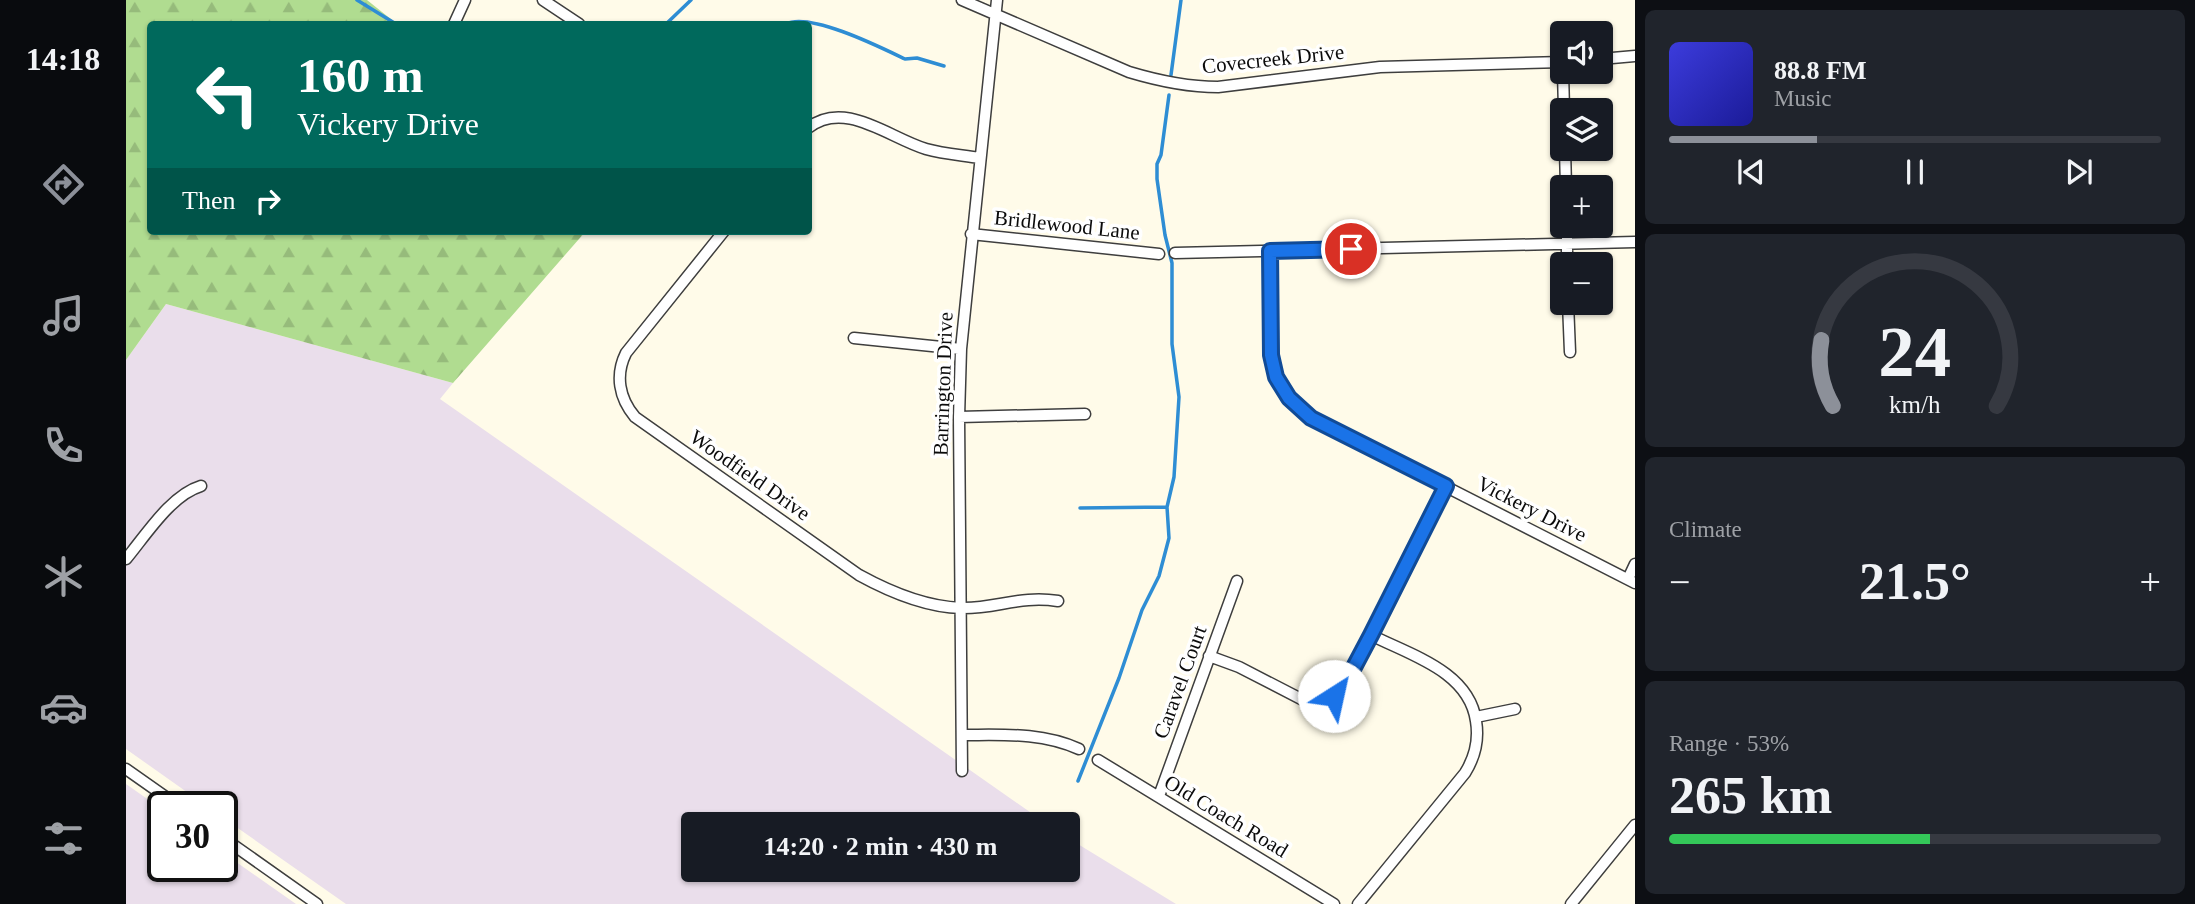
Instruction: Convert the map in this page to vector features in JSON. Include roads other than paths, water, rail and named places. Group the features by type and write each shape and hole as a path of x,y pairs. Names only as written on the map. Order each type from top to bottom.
{"street":[{"path":"456,21 466,0"},
{"path":"543,0 574,21"},
{"name":"Covecreek Drive","path":"962,0 1129,72 1192,86 1218,87 1380,67 1550,62"},
{"name":"Barrington Drive","path":"962,771 959,416 961,349 971,234 998,0"},
{"path":"1613,58 1635,56"},
{"path":"812,126 826,119 845,117 928,149 980,158"},
{"name":"Bridlewood Lane","path":"971,234 1159,254"},
{"name":"Woodfield Drive","path":"720,235 626,353 619,379 626,405 635,417 859,575 898,594 961,608 1030,598 1058,601"},
{"path":"1567,238 1567,252"},
{"path":"1175,253 1635,242"},
{"name":"Vickery Drive","path":"1270,251 1271,355 1276,377 1289,398 1311,418 1631,581"},
{"path":"1568,315 1570,352"},
{"path":"854,338 961,349"},
{"path":"959,416 1085,414"},
{"path":"126,559 177,499 190,489 201,486"},
{"path":"1209,656 1259,676 1296,698 1315,702 1334,696 1344,686 1446,486"},
{"path":"1631,581 1635,564"},
{"name":"Caravel Court","path":"1158,796 1237,581"},
{"path":"1358,904 1465,772 1476,745 1476,717 1470,700 1451,677 1371,635"},
{"path":"1476,717 1515,709"},
{"path":"962,735 1039,736 1057,739 1079,749"},
{"name":"Old Coach Road","path":"1098,760 1334,904"},
{"path":"126,769 157,791"},
{"path":"1571,904 1635,825"},
{"path":"238,848 317,904"}],"waterway":[{"path":"357,0 391,21"},
{"path":"669,21 691,0"},
{"path":"1171,75 1181,0"},
{"path":"812,23 863,39 905,59 917,58 944,66"},
{"path":"1078,781 1119,678 1142,610 1159,576 1169,538 1167,507 1174,477 1179,397 1172,344 1172,263 1157,179 1157,164 1161,155 1169,95"},
{"path":"1080,508 1167,507"}]}
